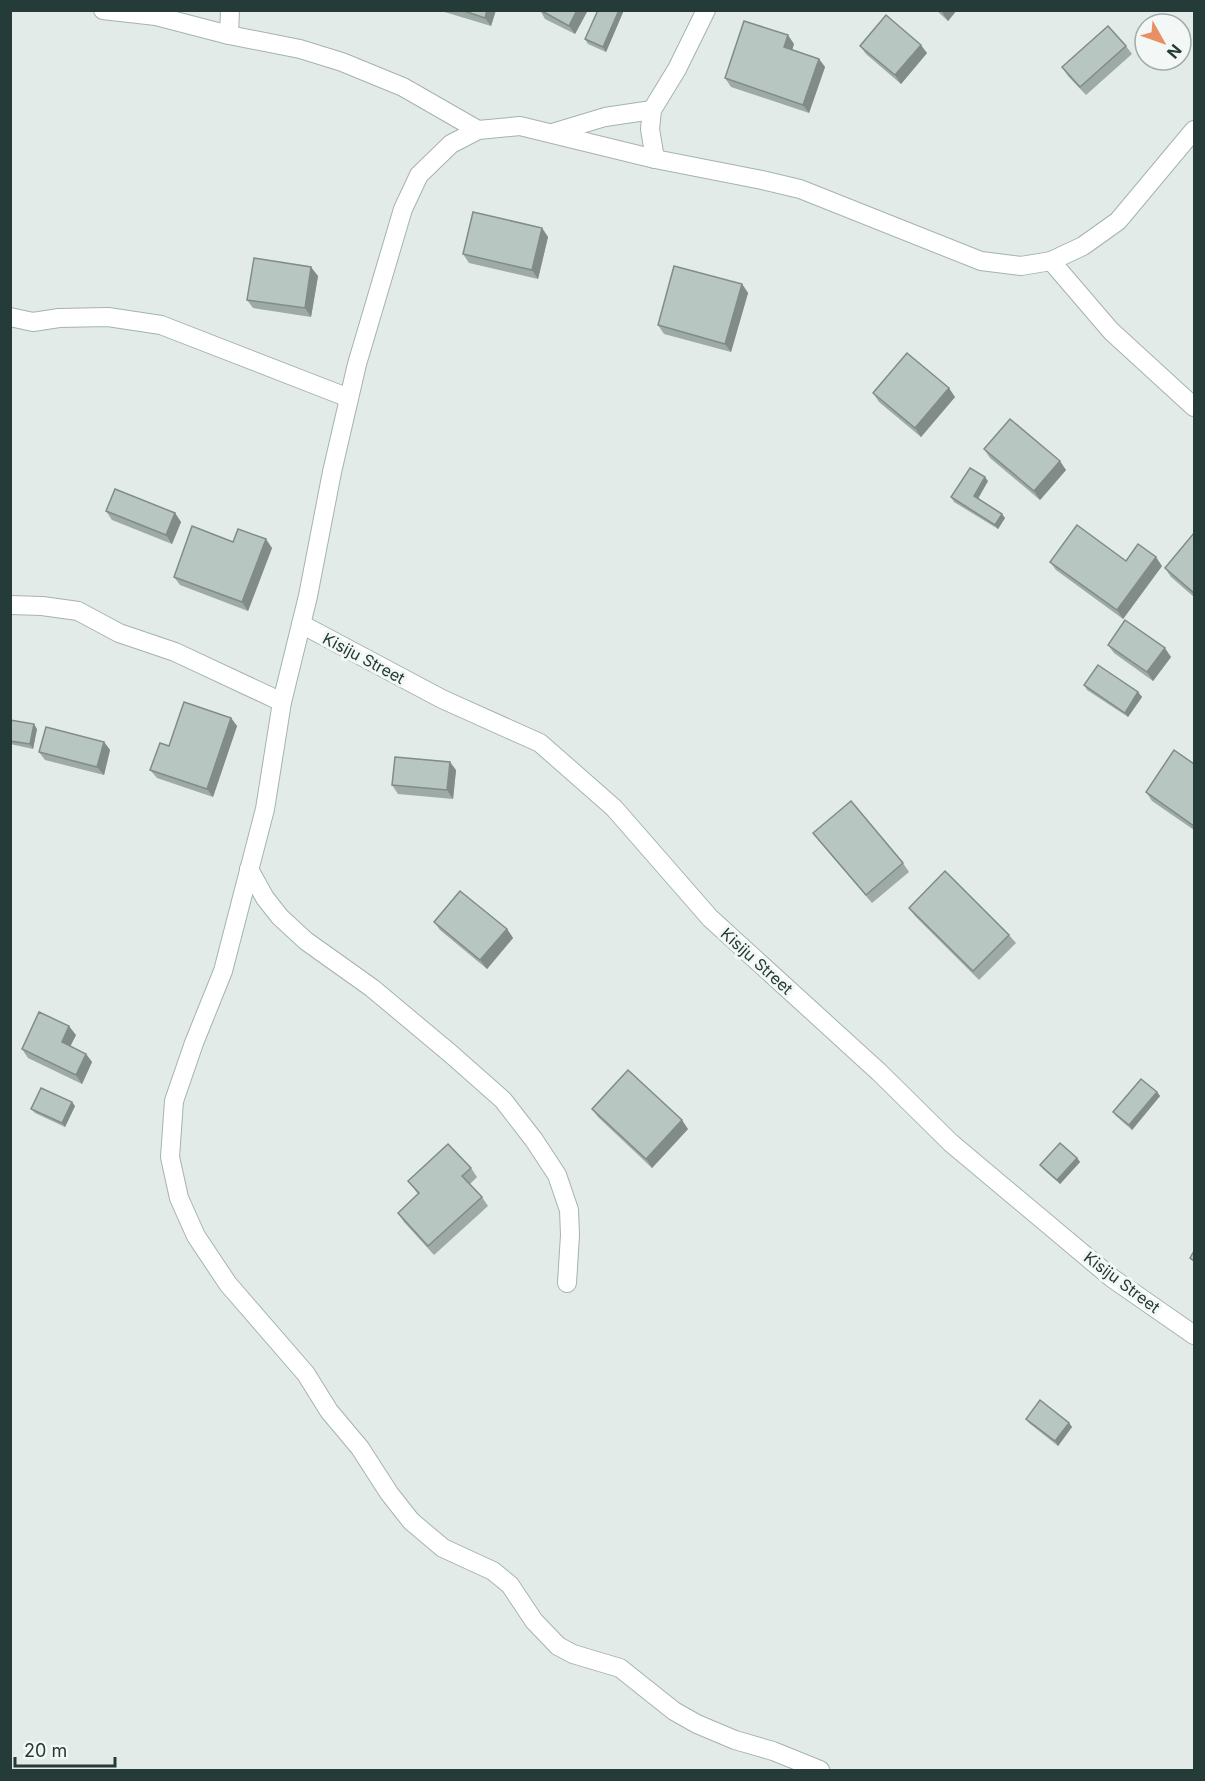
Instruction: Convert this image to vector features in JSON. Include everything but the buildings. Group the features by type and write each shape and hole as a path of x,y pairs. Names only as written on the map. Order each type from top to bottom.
{"street":[{"path":"103,10 156,16 229,35 300,49 342,62 403,87 478,130"},
{"path":"229,35 230,10"},
{"path":"655,159 650,129 652,110 677,69 706,10"},
{"path":"552,133 605,117 652,110"},
{"path":"820,1770 697,1724 674,1711 620,1668 573,1654 558,1646 534,1621 510,1585 493,1571 443,1548 411,1521 389,1493 360,1448 328,1411 306,1374 228,1284 196,1236 179,1198 170,1157 174,1101 223,971 265,809 282,702 301,624 348,398 403,208 419,175 452,144 478,130 520,126 655,159 800,189 981,261 1021,266 1051,261 1083,246 1118,221 1194,130"},
{"path":"1051,261 1111,331 1194,407"},
{"path":"10,317 33,322 59,318 108,317 161,325 348,398"},
{"path":"10,605 42,606 78,611 119,633 175,652 282,702"},
{"name":"Kisiju Street","path":"301,624 442,699 540,744 614,808 710,918 879,1072 951,1143 1112,1278 1194,1335"},
{"path":"249,868 265,898 280,917 297,933 372,988 451,1054 502,1100 534,1140 557,1174 569,1210 567,1283"}]}
